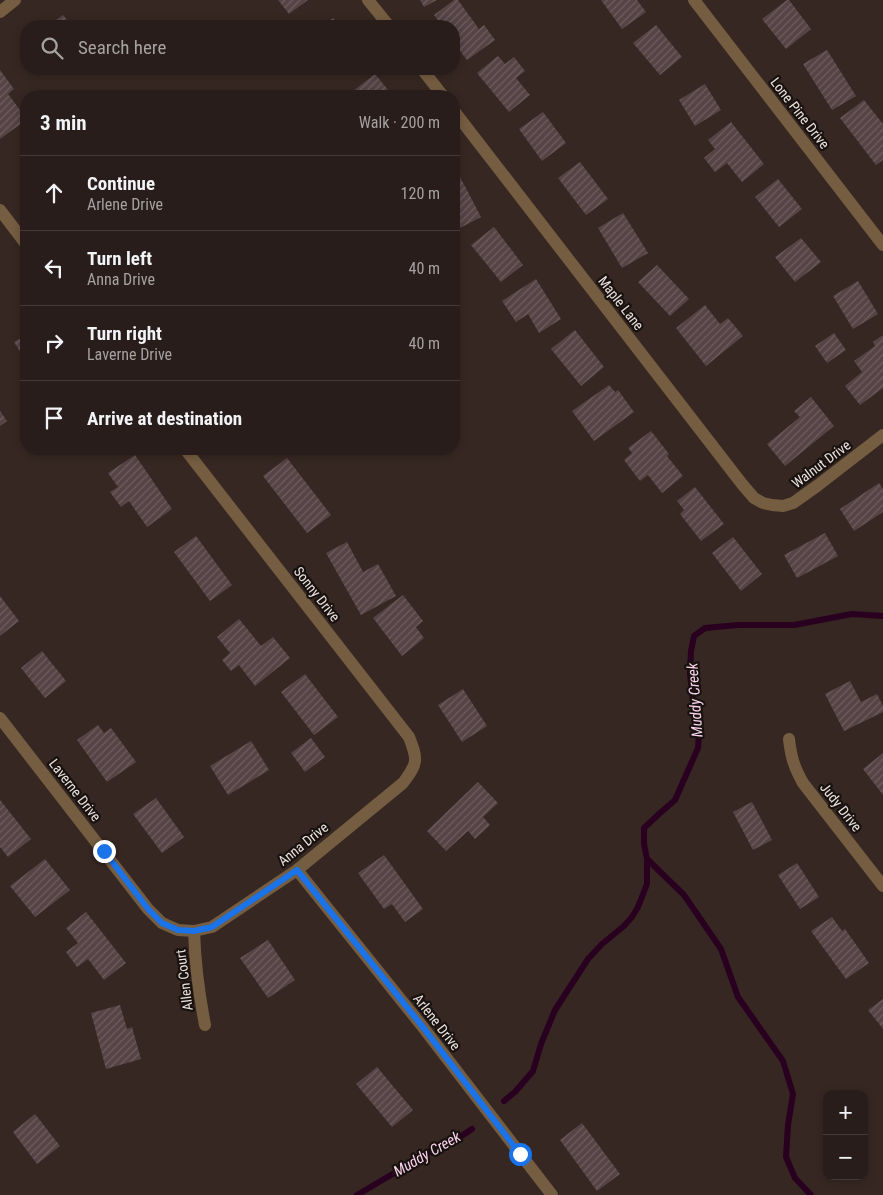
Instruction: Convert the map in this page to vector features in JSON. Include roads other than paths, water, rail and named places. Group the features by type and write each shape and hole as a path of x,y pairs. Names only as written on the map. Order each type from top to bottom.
{"street":[{"path":"0,12 15,0"},
{"path":"368,0 384,20"},
{"name":"Lone Pine Drive","path":"694,0 883,245"},
{"path":"427,75 438,90"},
{"name":"Maple Lane","path":"460,118 742,484 754,498 772,505"},
{"path":"0,210 20,236"},
{"name":"Walnut Drive","path":"772,505 783,506 793,503 883,435"},
{"name":"Sonny Drive","path":"190,455 409,737 415,753 415,761"},
{"name":"Laverne Drive","path":"0,718 148,909 162,923 178,930 194,931"},
{"name":"Judy Drive","path":"789,739 795,768 803,783 883,886"},
{"name":"Anna Drive","path":"194,931 212,927 297,870 402,783 412,770 415,761"},
{"name":"Arlene Drive","path":"297,870 422,1026 552,1195"},
{"name":"Allen Court","path":"194,931 195,961 205,1025"}],"waterway":[{"name":"Muddy Creek","path":"504,1101 515,1092 533,1071 541,1044 555,1010 588,959 602,944 624,926 638,907 647,884 644,828 675,800 698,748 700,721 693,701 690,674 694,636 705,628 738,625 794,625 852,614 883,616"},
{"path":"647,859 684,895 721,949 738,997 783,1061 793,1094 788,1125 786,1157 795,1178 811,1195"},
{"name":"Muddy Creek","path":"357,1195 412,1161 472,1129"}]}
